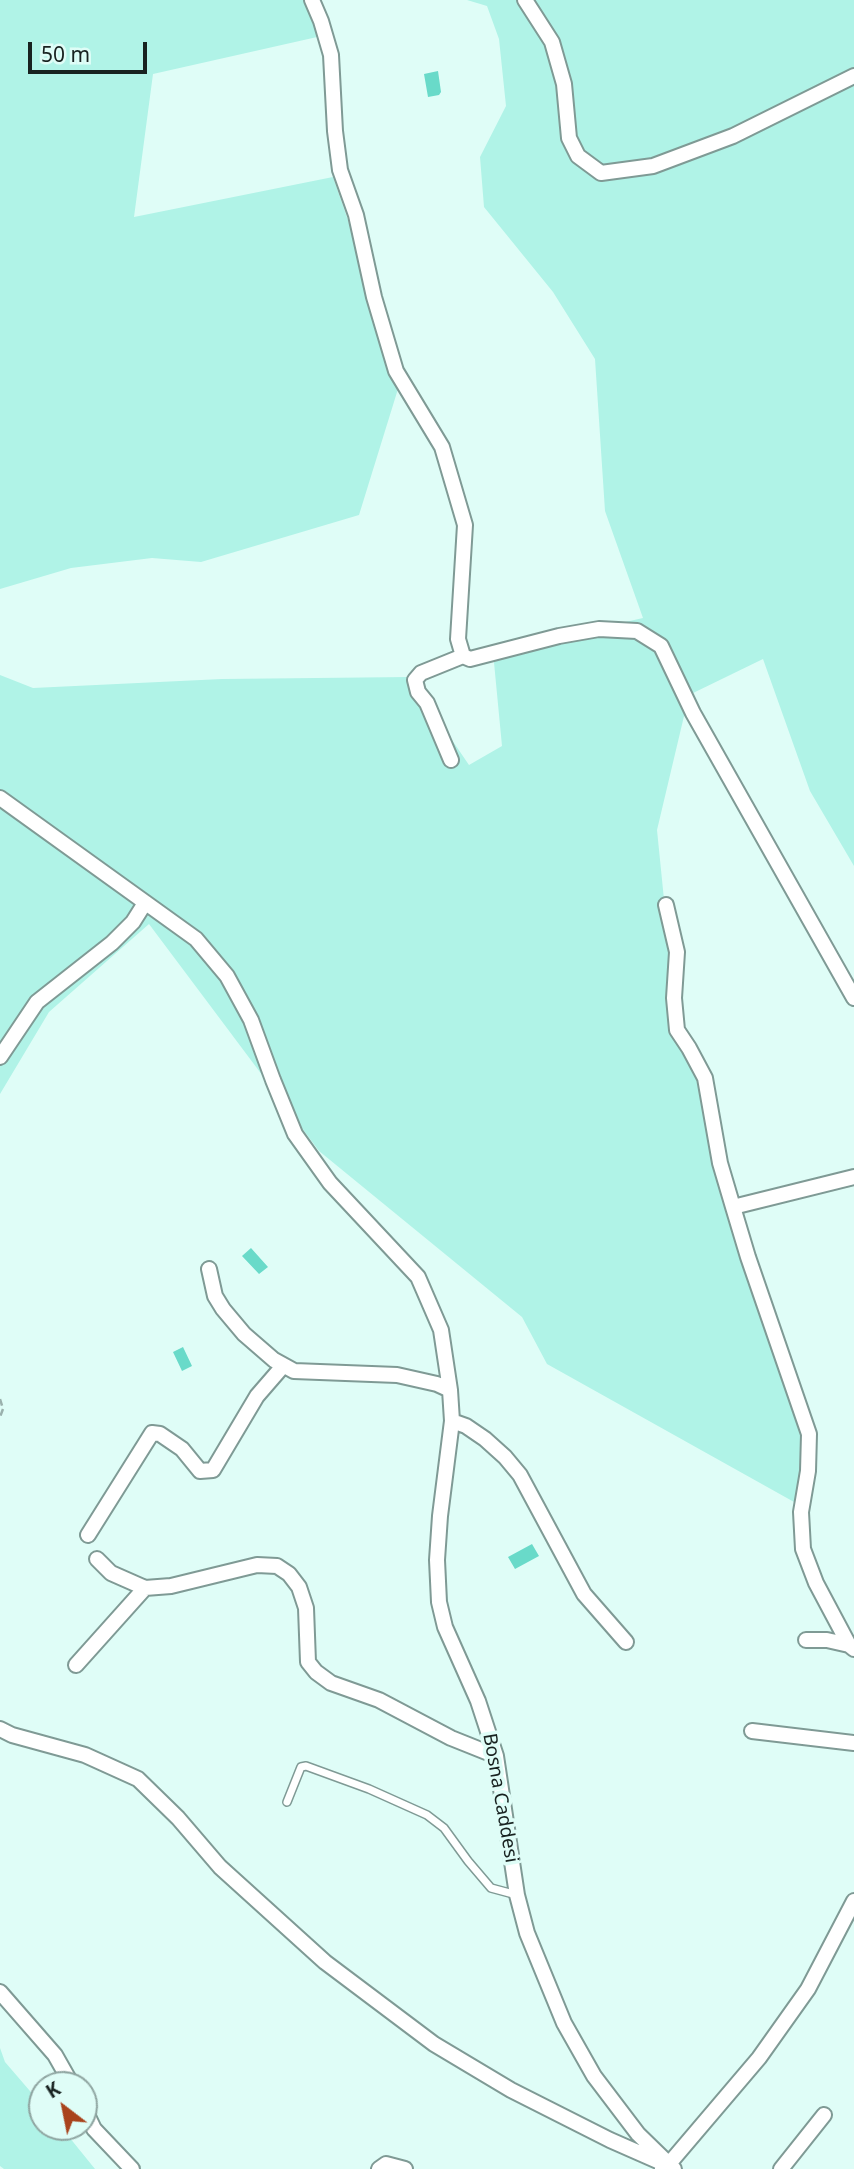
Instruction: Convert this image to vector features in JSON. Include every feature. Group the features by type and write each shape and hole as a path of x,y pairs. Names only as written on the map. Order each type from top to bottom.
{"street":[{"path":"312,0 331,55 340,170 356,215 374,297 396,371 442,447 465,525 457,639 463,656"},
{"path":"525,0 552,42 564,83 569,138 578,156 601,173 653,166 733,136 854,76"},
{"path":"451,760 427,703 418,692 415,680 421,673 463,656 470,659 559,636 598,629 637,631 661,646 693,713 854,998"},
{"name":"Bosna Caddesi","path":"0,798 196,939 227,976 251,1020 295,1134 330,1184 418,1277 441,1330 450,1390 452,1421 439,1538 439,1602 445,1627 478,1701 496,1756 517,1895 535,1954 577,2047 615,2105 668,2168"},
{"path":"0,1057 37,1002 112,943 133,922 145,902"},
{"path":"666,905 677,952 674,998 677,1030 705,1078 720,1163 752,1269 809,1434 808,1471 801,1512 803,1549 816,1583 851,1647"},
{"path":"733,1207 854,1177"},
{"path":"209,1269 215,1296 223,1309 244,1334 284,1366 294,1371 397,1375 437,1384 450,1390"},
{"path":"88,1535 152,1433 160,1434 182,1449 200,1471 213,1470 257,1396 284,1366"},
{"path":"452,1421 466,1426 485,1439 520,1475 584,1594 626,1642"},
{"path":"97,1559 111,1573 145,1588 171,1586 257,1565 277,1566 289,1574 299,1587 306,1608 308,1662 316,1672 331,1683 379,1700 451,1738 496,1756"},
{"path":"76,1665 145,1588"},
{"path":"806,1640 827,1640 851,1647"},
{"path":"0,1729 12,1735 85,1755 138,1779 178,1818 220,1867 315,1954 434,2044 511,2090 668,2168 759,2058 808,1989 854,1901"},
{"path":"752,1731 854,1743"},
{"path":"0,1992 55,2055 64,2071"},
{"path":"781,2169 824,2115"},
{"path":"98,2133 132,2169"},
{"path":"379,2169 386,2164 405,2169"}],"lane":[{"path":"287,1802 301,1767 306,1766 369,1789 426,1815 444,1828 491,1888 517,1895"}],"path":[{"path":"0,1399 3,1409 0,1417"}],"shaded area":[{"path":"0,0 314,0 326,35 153,74 134,217 333,177 402,376 359,515 201,562 152,558 71,568 0,589"},
{"path":"467,0 854,0 854,866 810,791 763,659 689,695 657,830 675,1009 803,1427 803,1507 547,1364 522,1317 319,1151 149,924 49,1012 0,1094 0,675 33,688 222,679 409,677 469,765 502,746 493,652 643,618 605,511 595,359 553,292 484,207 480,157 506,106 499,39 487,6"},
{"path":"438,71 441,92 428,97 424,74"},
{"path":"251,1248 268,1267 259,1274 242,1256"},
{"path":"183,1347 192,1366 182,1371 173,1352"},
{"path":"532,1544 539,1556 515,1569 508,1557"},
{"path":"0,2048 5,2062 28,2089 28,2141 72,2141 95,2169 4,2169 0,2166"}]}
